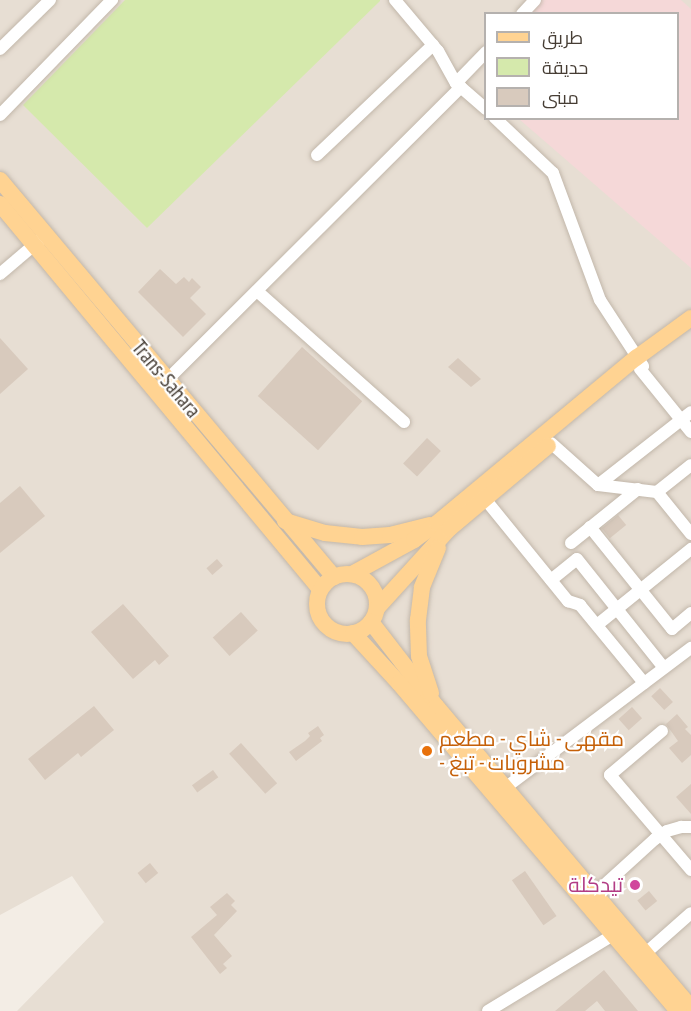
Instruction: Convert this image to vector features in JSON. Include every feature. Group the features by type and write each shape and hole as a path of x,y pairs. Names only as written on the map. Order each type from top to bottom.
{"main road":[{"name":"Trans-Sahara","path":"0,180 40,240 320,589"},
{"name":"Trans-Sahara","path":"0,204 40,240 167,381 334,577"},
{"path":"691,318 640,364 551,443 485,499 443,526 351,574 334,577 320,589 317,608 326,626 343,634 353,633 374,615 443,526 640,364 691,332"},
{"path":"285,521 325,533 362,537 443,526"},
{"path":"436,706 419,656 418,620 422,587 443,526"},
{"path":"351,574 360,577 374,590 374,615 436,706 505,788 590,898 613,935 641,958 678,1011"},
{"path":"353,633 641,958 691,1008"}],"street":[{"path":"0,49 50,0"},
{"path":"0,115 112,0"},
{"path":"395,0 433,45 458,85 484,108"},
{"path":"524,12 535,0"},
{"path":"317,155 433,45"},
{"path":"167,381 458,85 484,54"},
{"path":"497,120 553,173 600,300 640,364 686,416 691,432"},
{"path":"0,273 40,240"},
{"path":"256,291 404,422"},
{"path":"598,485 686,416"},
{"path":"551,443 598,485 657,492 691,534"},
{"path":"657,492 691,465"},
{"path":"571,543 638,489"},
{"path":"485,499 568,601 580,605 644,683"},
{"path":"590,528 672,629 691,613"},
{"path":"597,625 691,549"},
{"path":"551,580 577,559 664,668"},
{"path":"505,788 691,648"},
{"path":"662,731 610,775 691,870"},
{"path":"590,898 661,835 681,827 691,827"},
{"path":"641,958 691,913"},
{"path":"488,1011 613,935"}],"shaded area":[{"path":"0,0 691,0 691,1011 17,1011 104,922 72,876 0,915"},
{"path":"542,0 681,0 691,9 691,268 520,120 679,120 679,12 530,12"}],"green space":[{"path":"125,0 380,1 147,228 23,105"}],"building":[{"path":"160,269 176,284 184,277 189,282 192,278 201,287 190,298 206,314 183,337 138,292"},
{"path":"0,338 28,369 0,394"},
{"path":"302,347 362,401 318,450 258,396"},
{"path":"458,358 481,379 471,387 448,367"},
{"path":"427,438 441,451 417,477 403,464"},
{"path":"20,486 45,516 0,553 0,503"},
{"path":"618,515 626,525 610,538 602,528"},
{"path":"217,559 223,566 212,575 206,568"},
{"path":"123,604 169,656 159,665 155,660 133,679 91,632"},
{"path":"241,612 258,631 229,656 213,637"},
{"path":"660,688 673,702 664,710 651,696"},
{"path":"94,706 114,730 81,757 78,753 45,780 28,759"},
{"path":"632,707 642,718 629,730 619,719"},
{"path":"677,714 688,727 685,729 691,735 691,755 682,763 669,748 678,741 666,724"},
{"path":"318,726 324,735 320,738 322,741 296,761 289,752 305,741 310,736 308,733"},
{"path":"241,743 277,783 265,794 229,754"},
{"path":"213,770 218,777 197,793 192,785"},
{"path":"691,784 691,814 676,797"},
{"path":"150,863 158,873 146,883 138,873"},
{"path":"525,871 557,916 543,925 512,880"},
{"path":"649,891 657,901 646,911 637,900"},
{"path":"227,893 235,901 231,905 237,911 214,935 232,956 223,964 227,968 220,974 191,937 217,915 210,907"},
{"path":"604,970 638,1011 605,1011 597,1001 585,1011 555,1011"}],"place":[{"name":"مقهى - شاي - مطعم - مشروبات - تبغ","path":"427,751"},
{"name":"تيدكلة","path":"635,885"}]}
